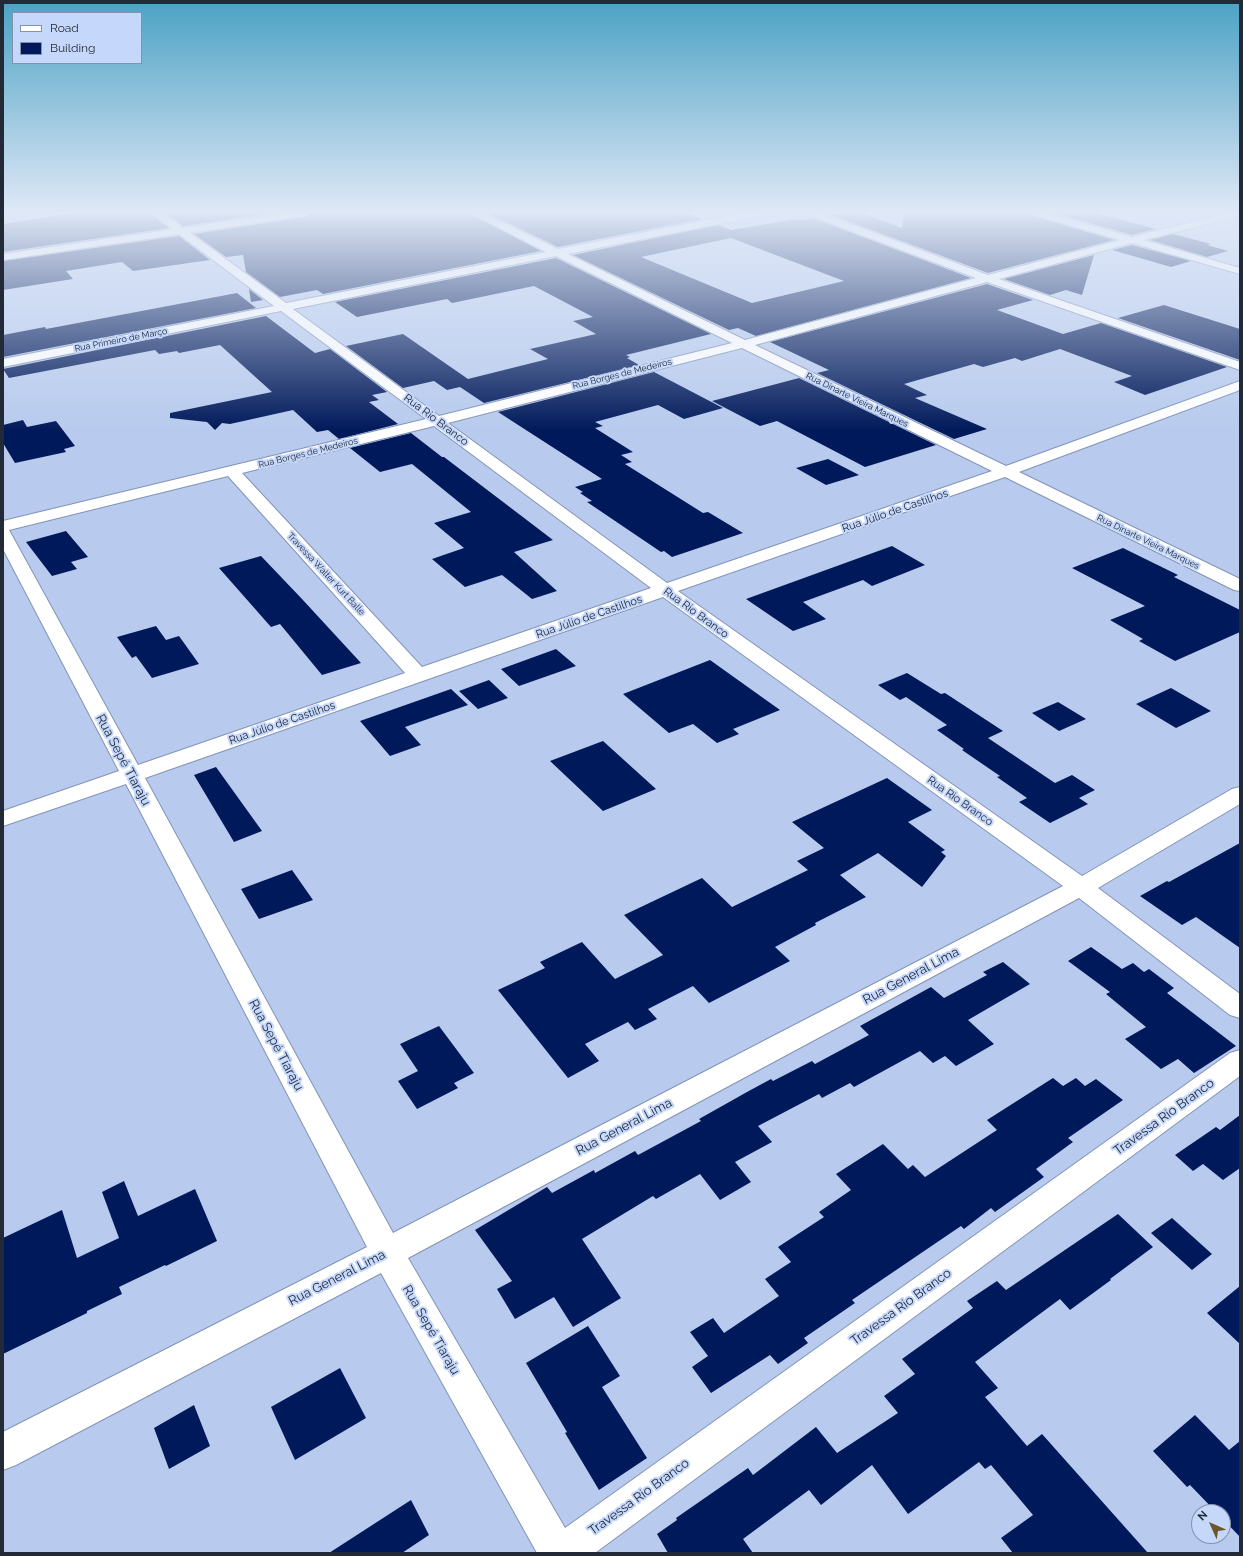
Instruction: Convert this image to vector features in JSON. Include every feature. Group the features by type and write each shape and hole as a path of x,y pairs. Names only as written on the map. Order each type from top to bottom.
{"street":[{"name":"Rua Rio Branco","path":"255,286 665,590 1081,887 1240,1008"},
{"name":"Rua Primeiro de Março","path":"3,363 393,286"},
{"name":"Rua Dinarte Vieira Marques","path":"624,286 1240,586"},
{"name":"Rua Borges de Medeiros","path":"3,526 232,472 437,421 743,344 964,286"},
{"path":"1008,286 1240,366"},
{"name":"Rua Júlio de Castilhos","path":"3,819 1005,472 1240,385"},
{"name":"Travessa Walter Kurt Balle","path":"232,472 419,676"},
{"name":"Rua Sepé Tiaraju","path":"3,533 387,1252 558,1553"},
{"name":"Rua General Lima","path":"3,1452 1081,887 1240,794"},
{"name":"Travessa Rio Branco","path":"563,1553 1240,1061"}],"building":[{"path":"3,286 31,286 3,290"},
{"path":"265,286 366,286 323,294 317,290 280,297"},
{"path":"417,286 612,286 711,334 626,355 630,357 627,358 639,365 484,403 460,387 447,390 434,381 403,388 346,346 403,334 468,379 548,359 530,349 596,334 573,321 593,317 534,286 452,303 447,299 357,317 335,302"},
{"path":"637,286 710,286 752,303 825,286 943,286 756,336 738,328 729,330"},
{"path":"981,286 992,286 1033,300 997,310 1063,334 1101,323 1227,367 1145,395 1114,382 1132,376 1060,349 1022,361 1015,358 983,367 974,364 904,384 927,395 915,398 987,429 954,439 817,373 829,370 770,342"},
{"path":"1023,286 1085,286 1082,295 1066,290 1050,295"},
{"path":"249,289 263,300 251,302"},
{"path":"237,293 256,308 3,357 3,335 45,327 46,329"},
{"path":"1164,305 1240,329 1240,360 1118,318"},
{"path":"266,316 315,353 330,349 387,392 372,395 379,400 369,402 398,424 339,439 328,430 317,432 293,410 230,424 222,423 215,430 207,422 170,418 170,413 272,392 220,345 179,353 177,351 159,354 155,350 9,378 3,369"},
{"path":"654,372 723,408 684,419 658,405 595,422 603,426 595,428 633,452 621,455 632,462 625,464 703,513 708,512 743,533 672,557 664,551 661,552 587,502 592,501 580,493 583,492 575,487 602,479 498,412"},
{"path":"799,378 936,445 865,467 777,421 760,426 712,401"},
{"path":"23,420 27,427 56,421 75,446 64,449 66,452 15,463 3,443 3,425"},
{"path":"411,433 553,540 514,552 557,591 532,599 502,575 465,587 432,559 464,548 434,523 471,512 412,464 380,472 350,448"},
{"path":"828,459 859,475 826,485 796,468"},
{"path":"66,531 88,557 71,562 77,569 52,576 26,542"},
{"path":"892,546 925,565 872,586 863,580 803,602 826,619 793,631 746,599"},
{"path":"1123,548 1178,575 1174,577 1240,610 1240,632 1175,661 1139,641 1143,639 1110,620 1145,606 1072,568"},
{"path":"261,556 361,663 322,675 280,624 271,627 219,568"},
{"path":"156,626 166,640 179,636 199,664 152,678 136,656 132,658 117,637"},
{"path":"556,649 576,666 519,686 501,669"},
{"path":"710,660 780,710 733,729 739,734 717,743 693,724 669,733 623,694"},
{"path":"907,673 941,694 945,693 1003,731 988,738 1055,783 1072,775 1095,790 1079,798 1088,804 1050,823 1019,802 1027,798 997,777 1000,776 962,750 964,749 937,730 947,725 906,697 900,700 878,685"},
{"path":"489,680 508,698 478,709 459,691"},
{"path":"1171,688 1211,711 1176,728 1136,704"},
{"path":"451,689 468,705 405,727 421,745 390,756 360,721"},
{"path":"1058,702 1086,719 1059,731 1032,713"},
{"path":"603,741 656,789 603,811 550,761"},
{"path":"216,767 262,831 234,842 194,775"},
{"path":"887,778 932,810 908,822 945,850 941,852 946,856 922,887 878,853 840,875 866,897 815,923 816,925 775,947 790,961 709,1003 693,986 648,1009 657,1019 635,1030 628,1022 585,1044 599,1061 568,1078 498,990 545,968 540,962 582,942 615,979 663,955 624,915 702,878 732,907 808,870 797,861 824,848 792,822"},
{"path":"1240,843 1240,948 1196,917 1182,925 1140,896 1167,881 1169,882"},
{"path":"292,870 313,900 259,919 241,889"},
{"path":"1091,947 1122,969 1133,963 1144,972 1149,969 1174,988 1167,993 1236,1046 1194,1073 1178,1059 1161,1069 1125,1039 1146,1027 1106,994 1110,992 1068,961"},
{"path":"1003,962 1030,984 968,1020 994,1044 956,1066 945,1056 933,1063 920,1051 854,1087 850,1083 822,1098 819,1094 758,1126 772,1142 735,1162 751,1182 720,1200 700,1174 656,1199 653,1196 582,1239 621,1298 573,1327 554,1297 515,1319 497,1289 512,1281 475,1230 547,1187 552,1193 594,1170 595,1173 635,1151 638,1155 701,1121 699,1119 771,1079 773,1081 812,1061 815,1064 869,1035 860,1026 931,987 944,998 987,975 983,972"},
{"path":"439,1026 474,1073 454,1083 458,1088 417,1109 398,1081 418,1071 400,1044"},
{"path":"1053,1078 1063,1086 1076,1078 1085,1086 1096,1079 1123,1100 1068,1138 1073,1142 1036,1169 1044,1177 995,1212 991,1208 964,1229 961,1226 852,1300 855,1303 804,1338 808,1343 778,1364 770,1355 711,1393 692,1367 708,1356 690,1332 713,1318 724,1333 779,1296 765,1279 791,1262 778,1247 824,1217 819,1212 851,1190 836,1174 883,1144 908,1169 913,1165 925,1177 997,1130 987,1120"},
{"path":"1240,1115 1240,1168 1223,1180 1203,1164 1193,1171 1175,1155 1216,1127 1220,1130"},
{"path":"124,1181 138,1216 195,1189 217,1241 119,1287 122,1294 87,1311 87,1313 3,1354 3,1238 62,1210 77,1258 119,1238 102,1192"},
{"path":"1118,1214 1153,1247 1070,1310 1060,1299 975,1362 998,1388 985,1397 1027,1446 1042,1434 1148,1553 1013,1553 1001,1538 1033,1515 991,1465 985,1469 979,1462 908,1514 872,1465 821,1505 809,1490 743,1539 753,1553 668,1553 657,1534 677,1520 676,1518 748,1468 753,1475 816,1427 837,1453 898,1413 884,1396 915,1374 902,1359 973,1308 967,1301 997,1281 1006,1290"},
{"path":"1172,1218 1212,1254 1192,1270 1151,1233"},
{"path":"1240,1286 1240,1344 1207,1313"},
{"path":"588,1326 620,1376 602,1387 647,1458 599,1490 526,1363"},
{"path":"340,1368 366,1418 295,1460 271,1407"},
{"path":"194,1405 210,1446 169,1469 154,1428"},
{"path":"1195,1415 1229,1450 1240,1441 1240,1537 1231,1527 1231,1504 1208,1504 1190,1485 1187,1487 1153,1451"},
{"path":"411,1500 429,1535 402,1553 329,1553"}]}
